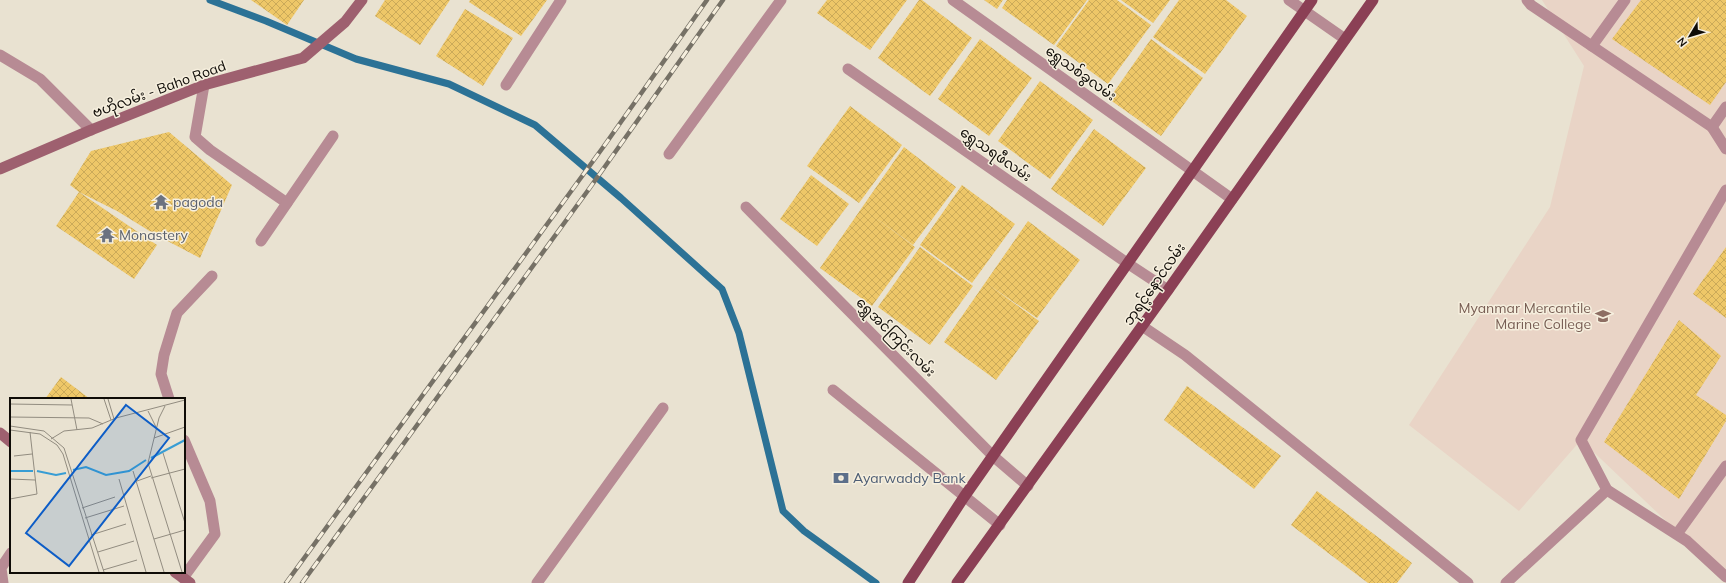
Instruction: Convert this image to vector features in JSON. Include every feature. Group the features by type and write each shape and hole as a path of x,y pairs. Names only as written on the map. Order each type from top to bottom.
{"main road":[{"name":"ဗဟိုလမ်း - Baho Road","path":"2,170 91,130 204,85 303,58 345,22 362,0"},
{"path":"910,580 964,497 1312,0"},
{"name":"ဘုရင့်နောင်လမ်း","path":"957,583 1168,290 1373,0"},
{"path":"0,433 10,441"}],"street":[{"path":"506,85 561,0"},
{"path":"669,154 781,0"},
{"name":"ရွှေသစ်ခွလမ်း","path":"953,0 1191,171 1232,198"},
{"path":"1289,0 1344,39"},
{"path":"1527,0 1531,5 1712,127 1726,149"},
{"path":"1592,46 1625,0"},
{"path":"0,55 40,80 91,130"},
{"name":"ရွှေသရဖီလမ်း","path":"848,70 1168,290"},
{"path":"204,85 195,138 287,203"},
{"path":"1712,127 1726,107"},
{"path":"261,241 333,136"},
{"path":"1726,190 1581,440 1607,490 1687,541 1726,577"},
{"name":"ရွှေအင်ကြင်းလမ်း","path":"746,207 993,456 1028,486"},
{"path":"169,398 161,374 164,355 177,313 212,276"},
{"path":"1142,326 1186,355 1468,583"},
{"path":"833,390 964,497 1000,524"},
{"path":"537,583 663,408"},
{"path":"183,578 215,534 210,501 185,442"},
{"path":"1677,534 1726,466"},
{"path":"1506,583 1607,490"},
{"path":"4,583 1,568 10,554"}],"shaded area":[{"name":"Myanmar Mercantile Marine College","path":"1542,0 1726,0 1726,578 1581,440 1519,511 1409,425 1550,207 1584,66"}],"building":[{"path":"251,0 304,0 287,25"},
{"path":"385,0 450,0 420,45 375,16"},
{"path":"470,0 547,0 521,36 469,2"},
{"path":"827,0 907,0 870,50 817,13"},
{"path":"919,0 922,0 972,38 930,96 878,58"},
{"path":"984,0 1003,0 997,9"},
{"path":"1007,0 1087,0 1054,45 1002,8"},
{"path":"1089,0 1117,0 1151,25 1108,84 1056,46"},
{"path":"1121,0 1170,0 1153,23"},
{"path":"1179,0 1226,0 1247,16 1205,74 1153,37"},
{"path":"1641,0 1726,0 1726,82 1710,105 1612,39"},
{"path":"465,9 513,38 483,86 436,56"},
{"path":"980,39 1032,78 989,136 938,99"},
{"path":"1151,39 1203,78 1161,136 1109,99"},
{"path":"1040,81 1093,120 1050,179 998,141"},
{"path":"850,106 902,145 859,203 807,166"},
{"path":"1094,129 1146,168 1103,226 1051,189"},
{"name":"pagoda","path":"169,132 232,185 200,258 156,235 117,211 79,192 70,185 91,151"},
{"path":"904,147 956,187 913,245 869,213 915,247 872,306 820,268"},
{"path":"811,175 849,204 817,246 780,219"},
{"path":"962,185 1015,224 972,283 920,245"},
{"name":"Monastery","path":"79,192 157,245 134,279 56,226"},
{"path":"1028,221 1080,260 1037,318 989,285 1039,321 996,380 944,342"},
{"path":"920,247 973,286 930,345 878,307"},
{"path":"1726,247 1726,318 1693,294"},
{"path":"1679,320 1721,356 1696,395 1726,415 1726,421 1679,499 1604,442"},
{"path":"61,377 89,398 46,398"},
{"path":"1187,386 1281,456 1254,489 1164,420"},
{"path":"1317,491 1412,563 1397,583 1368,583 1291,525"}],"waterway":[{"path":"210,0 266,21 356,59 449,84 535,125 621,198 722,289 739,333 783,511 804,531 876,583"}],"railway":[{"path":"286,583 604,146 707,0"},
{"path":"302,583 589,189 723,0"}],"place":[{"name":"pagoda","path":"161,202"},
{"name":"Monastery","path":"107,235"},
{"name":"Myanmar Mercantile Marine College","path":"1603,316"},
{"name":"Ayarwaddy Bank","path":"841,478"}]}
